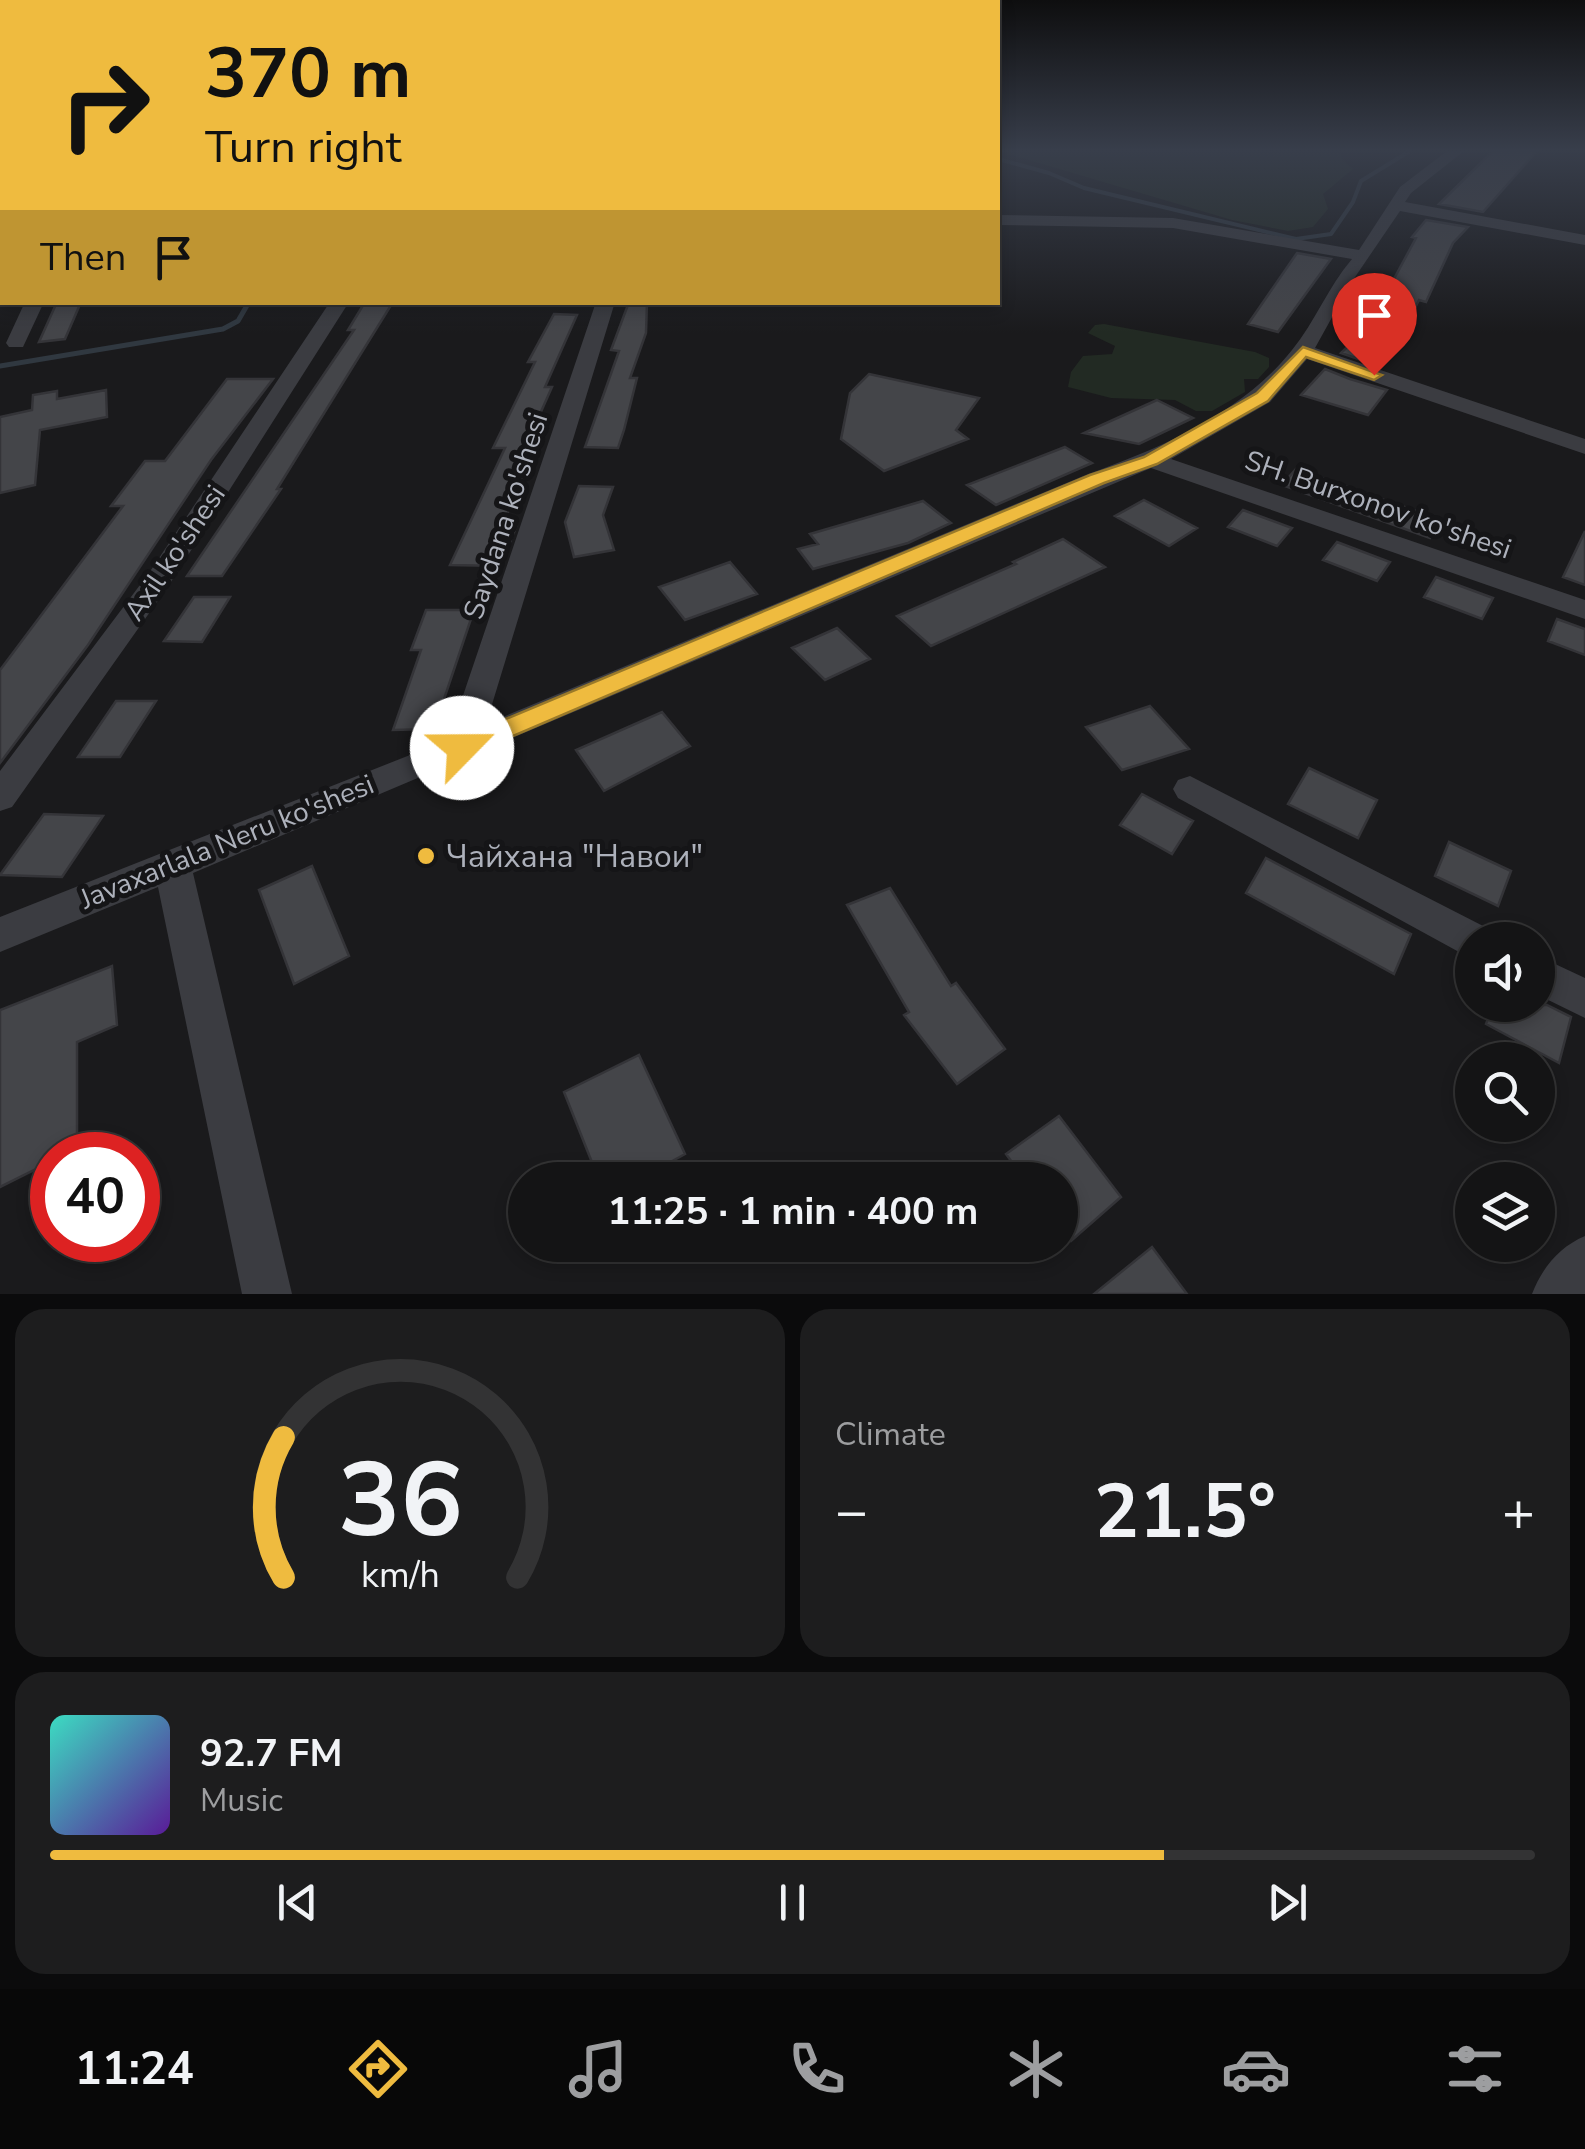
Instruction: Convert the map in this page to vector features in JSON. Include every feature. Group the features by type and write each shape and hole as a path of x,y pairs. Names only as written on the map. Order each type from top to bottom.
{"street":[{"name":"Javaxarlala Neru ko'shesi","path":"0,935 462,748 1097,479 1151,460 1262,397 1303,351 1343,281 1392,211"},
{"path":"1430,211 1585,240"},
{"path":"1000,220 1174,223 1364,256"},
{"path":"16,343 34,305"},
{"name":"Axil ko'shesi","path":"0,797 160,579 338,305"},
{"name":"Saydana ko'shesi","path":"462,748 605,305"},
{"path":"1303,351 1585,447"},
{"name":"SH. Burxonov ko'shesi","path":"1151,460 1585,610"},
{"path":"1190,789 1455,930"},
{"path":"172,864 266,1294"},
{"path":"1555,983 1585,1000"},
{"path":"1558,1294 1585,1261"}],"shaded area":[{"path":"1203,211 1326,211 1313,227 1288,231"},
{"path":"1095,325 1255,352 1269,358 1269,367 1258,379 1244,379 1245,392 1212,411 1196,411 1175,400 1111,398 1068,387 1071,372 1083,356 1112,354 1115,346 1088,333"}],"building":[{"path":"1426,220 1468,227 1453,243 1426,302 1419,300 1405,328 1367,362 1341,353 1368,327 1416,238 1412,237"},
{"path":"1297,253 1331,259 1278,332 1248,324"},
{"path":"56,305 80,305 65,339 39,342"},
{"path":"363,305 391,305 277,489 281,489 222,576 187,576 354,330 348,330"},
{"path":"628,305 647,305 646,333 630,378 637,378 618,448 585,447 619,351 611,350"},
{"path":"554,314 577,315 545,387 552,387 512,477 524,478 501,527 516,527 501,566 450,565 505,448 493,448 535,362 528,362"},
{"path":"1325,369 1387,390 1368,415 1301,395"},
{"path":"869,374 979,398 956,430 968,439 884,471 841,439 850,393"},
{"path":"227,379 273,379 211,460 88,645 0,763 0,670 123,506 111,506 145,461 165,461"},
{"path":"106,390 107,417 40,430 35,485 0,493 0,417 32,410 33,395 57,391 57,399"},
{"path":"1157,400 1193,418 1139,444 1084,433"},
{"path":"1065,447 1092,463 996,505 967,485"},
{"path":"1296,469 1443,520 1430,538 1282,485"},
{"path":"579,486 613,487 603,515 614,550 574,557 565,522"},
{"path":"1144,500 1197,528 1169,546 1115,516"},
{"path":"923,501 951,523 908,543 813,569 798,549 818,544 810,534"},
{"path":"1243,510 1292,528 1277,546 1228,527"},
{"path":"1585,531 1585,585 1563,577"},
{"path":"1063,539 1105,567 931,646 897,616 1016,564 1013,562"},
{"path":"1337,542 1390,562 1377,581 1323,560"},
{"path":"730,562 757,594 685,620 659,587"},
{"path":"1436,577 1493,598 1482,619 1424,597"},
{"path":"194,597 230,597 202,642 164,641"},
{"path":"426,610 474,610 434,729 393,730 421,650 411,650"},
{"path":"1557,619 1585,629 1585,655 1548,641"},
{"path":"837,628 870,659 825,680 792,648"},
{"path":"116,701 156,701 120,757 78,757"},
{"path":"1150,706 1189,749 1122,770 1086,727"},
{"path":"662,712 690,746 604,791 576,750"},
{"path":"1309,768 1377,800 1358,838 1288,804"},
{"path":"1142,794 1193,821 1172,854 1120,825"},
{"path":"44,814 103,816 62,877 0,875"},
{"path":"1449,842 1511,871 1498,906 1435,876"},
{"path":"1266,858 1411,934 1394,974 1246,893"},
{"path":"312,866 349,956 294,984 259,890"},
{"path":"890,888 951,986 956,983 1005,1049 957,1084 904,1015 909,1012 847,905"},
{"path":"112,966 117,1025 77,1042 77,1132 30,1132 30,1172 0,1187 0,1010"},
{"path":"1555,1009 1571,1017 1559,1063 1555,1061 1555,1042 1520,1042 1486,1024 1555,1022"},
{"path":"639,1055 685,1154 671,1162 592,1162 564,1092"},
{"path":"1059,1116 1121,1197 1078,1235 1078,1162 1012,1162 1006,1154"},
{"path":"1152,1247 1187,1294 1094,1294"}],"waterway":[{"path":"1181,211 1296,239 1331,234 1347,211"},
{"path":"0,366 223,329 238,321 247,305"}],"place":[{"name":"Чайхана \"Навои\"","path":"426,856"}],"route":[{"path":"462,748 1097,479 1151,460 1262,397 1303,351 1374,375"}]}
